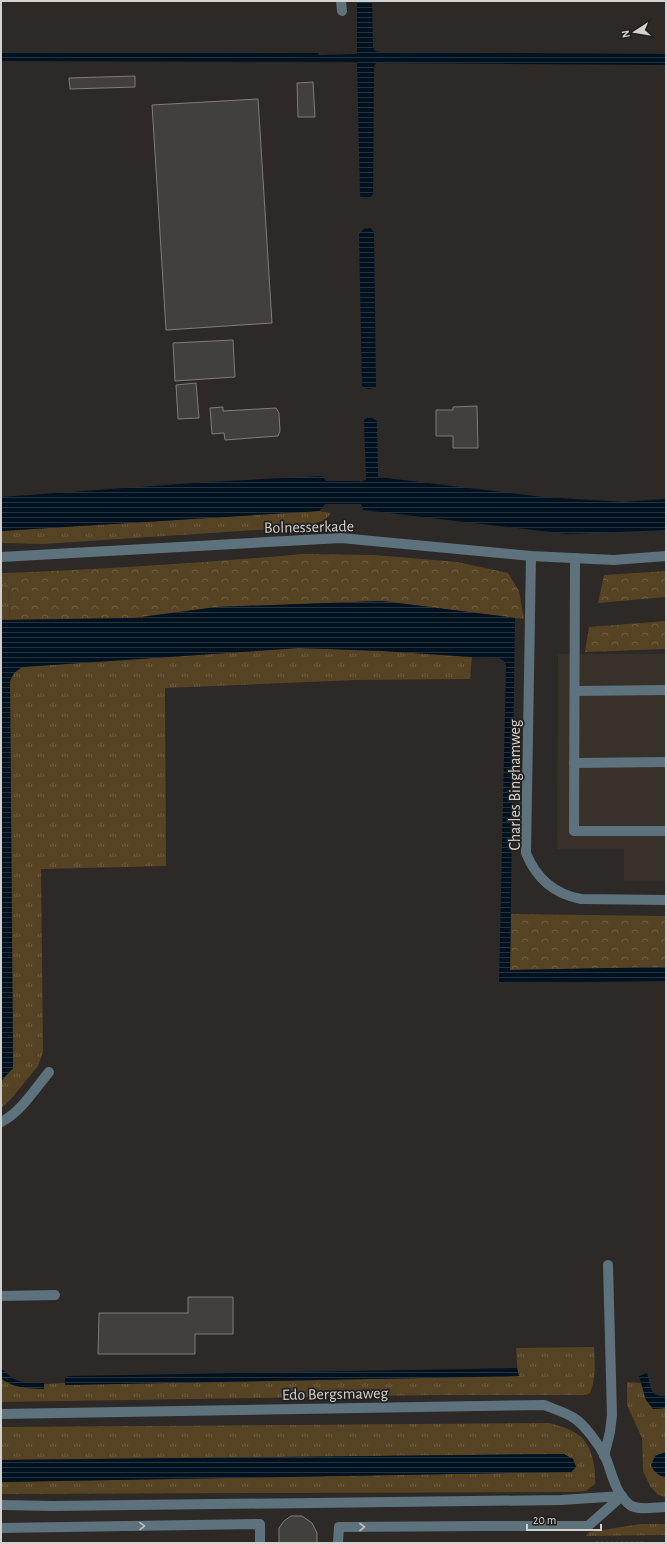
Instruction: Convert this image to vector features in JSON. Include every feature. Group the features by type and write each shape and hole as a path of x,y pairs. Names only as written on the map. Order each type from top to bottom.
{"street":[{"name":"Bolnesserkade","path":"1,557 341,538 531,556 614,560 666,556"},
{"name":"Charles Binghamweg","path":"531,556 526,853 530,863 544,881 567,897 581,899 666,900"},
{"path":"575,558 574,831 666,832"},
{"path":"575,691 666,690"},
{"path":"574,763 666,762"},
{"path":"1,1122 18,1108 49,1072"},
{"path":"604,1456 610,1432 612,1415 608,1265"},
{"path":"1,1296 55,1295"},
{"name":"Edo Bergsmaweg","path":"1,1414 544,1405 576,1419 589,1432 604,1456 613,1480 622,1496"},
{"path":"1,1505 561,1500 622,1496"},
{"path":"622,1496 630,1505 639,1508 666,1507"},
{"path":"338,1543 339,1527 588,1526 622,1496"},
{"path":"1,1528 260,1524 260,1543"}],"shaded area":[{"path":"558,654 666,654 666,881 624,881 624,849 557,849"}],"green space":[{"path":"318,511 331,513 325,520 303,527 43,544 1,543 1,531"},
{"path":"303,554 374,555 458,562 508,573 519,591 524,619 382,601 217,607 134,618 10,620 7,573 81,570"},
{"path":"666,571 666,597 598,603 604,575"},
{"path":"1,573 7,573 10,620 1,620"},
{"path":"666,621 666,649 585,652 589,627"},
{"path":"299,648 383,651 472,657 470,679 356,680 165,688 166,866 41,869 43,1052 38,1066 11,1099 1,1108 1,1081 13,1068 10,681 14,673 22,667"},
{"path":"511,914 666,916 666,967 510,970"},
{"path":"594,1347 595,1364 592,1388 590,1393 586,1395 437,1395 1,1402 1,1378 4,1381 44,1388 44,1384 65,1383 65,1385 518,1376 516,1348"},
{"path":"627,1382 641,1383 646,1400 653,1409 666,1408 666,1452 655,1456 661,1476 666,1477 666,1497 658,1495 650,1486 643,1471 642,1438 627,1405"},
{"path":"549,1423 572,1431 580,1436 589,1449 593,1460 595,1484 586,1491 1,1494 1,1482 571,1472 576,1467 573,1459 564,1454 1,1460 1,1427"},
{"path":"641,1524 666,1524 666,1535 586,1536 589,1532"}],"water":[{"path":"357,1 372,1 373,47 375,51 666,54 666,65 376,63 374,66 373,194 369,198 361,198 357,62 1,61 1,52 318,53 319,55 357,54"},
{"path":"370,228 374,232 376,387 369,389 364,388 362,385 359,234 364,229"},
{"path":"367,418 372,418 377,421 378,477 543,497 624,502 666,499 666,530 567,534 363,510 361,503 325,504 319,511 1,531 1,497 208,482 322,476 326,481 360,482 366,480 364,420"},
{"path":"382,601 515,618 510,970 666,967 666,981 499,983 506,666 504,661 499,658 299,648 22,667 14,673 10,681 13,1068 1,1081 1,620 134,618 217,607"},
{"path":"1,1368 16,1380 44,1382 44,1389 21,1387 6,1382 1,1378"},
{"path":"517,1368 519,1376 65,1385 65,1377 69,1376"},
{"path":"647,1373 650,1386 654,1393 660,1396 666,1396 666,1408 653,1409 646,1400 639,1376"},
{"path":"666,1452 666,1477 661,1476 653,1470 651,1465 655,1456"},
{"path":"564,1454 573,1459 576,1467 571,1472 1,1482 1,1460"}],"building":[{"path":"135,76 135,87 70,89 69,78"},
{"path":"313,82 315,117 298,117 297,83"},
{"path":"258,99 272,323 166,330 152,105"},
{"path":"233,340 235,377 175,381 173,343"},
{"path":"196,383 199,418 178,419 176,385"},
{"path":"477,406 478,448 453,448 453,436 436,436 436,410 453,410 453,407"},
{"path":"223,407 223,411 276,408 279,413 280,431 278,436 225,440 224,433 212,434 210,408"},
{"path":"188,1297 233,1297 233,1334 195,1334 195,1354 98,1354 99,1313 188,1313"},
{"path":"291,1516 302,1516 312,1523 317,1533 317,1543 279,1543 279,1528 284,1521"}]}
